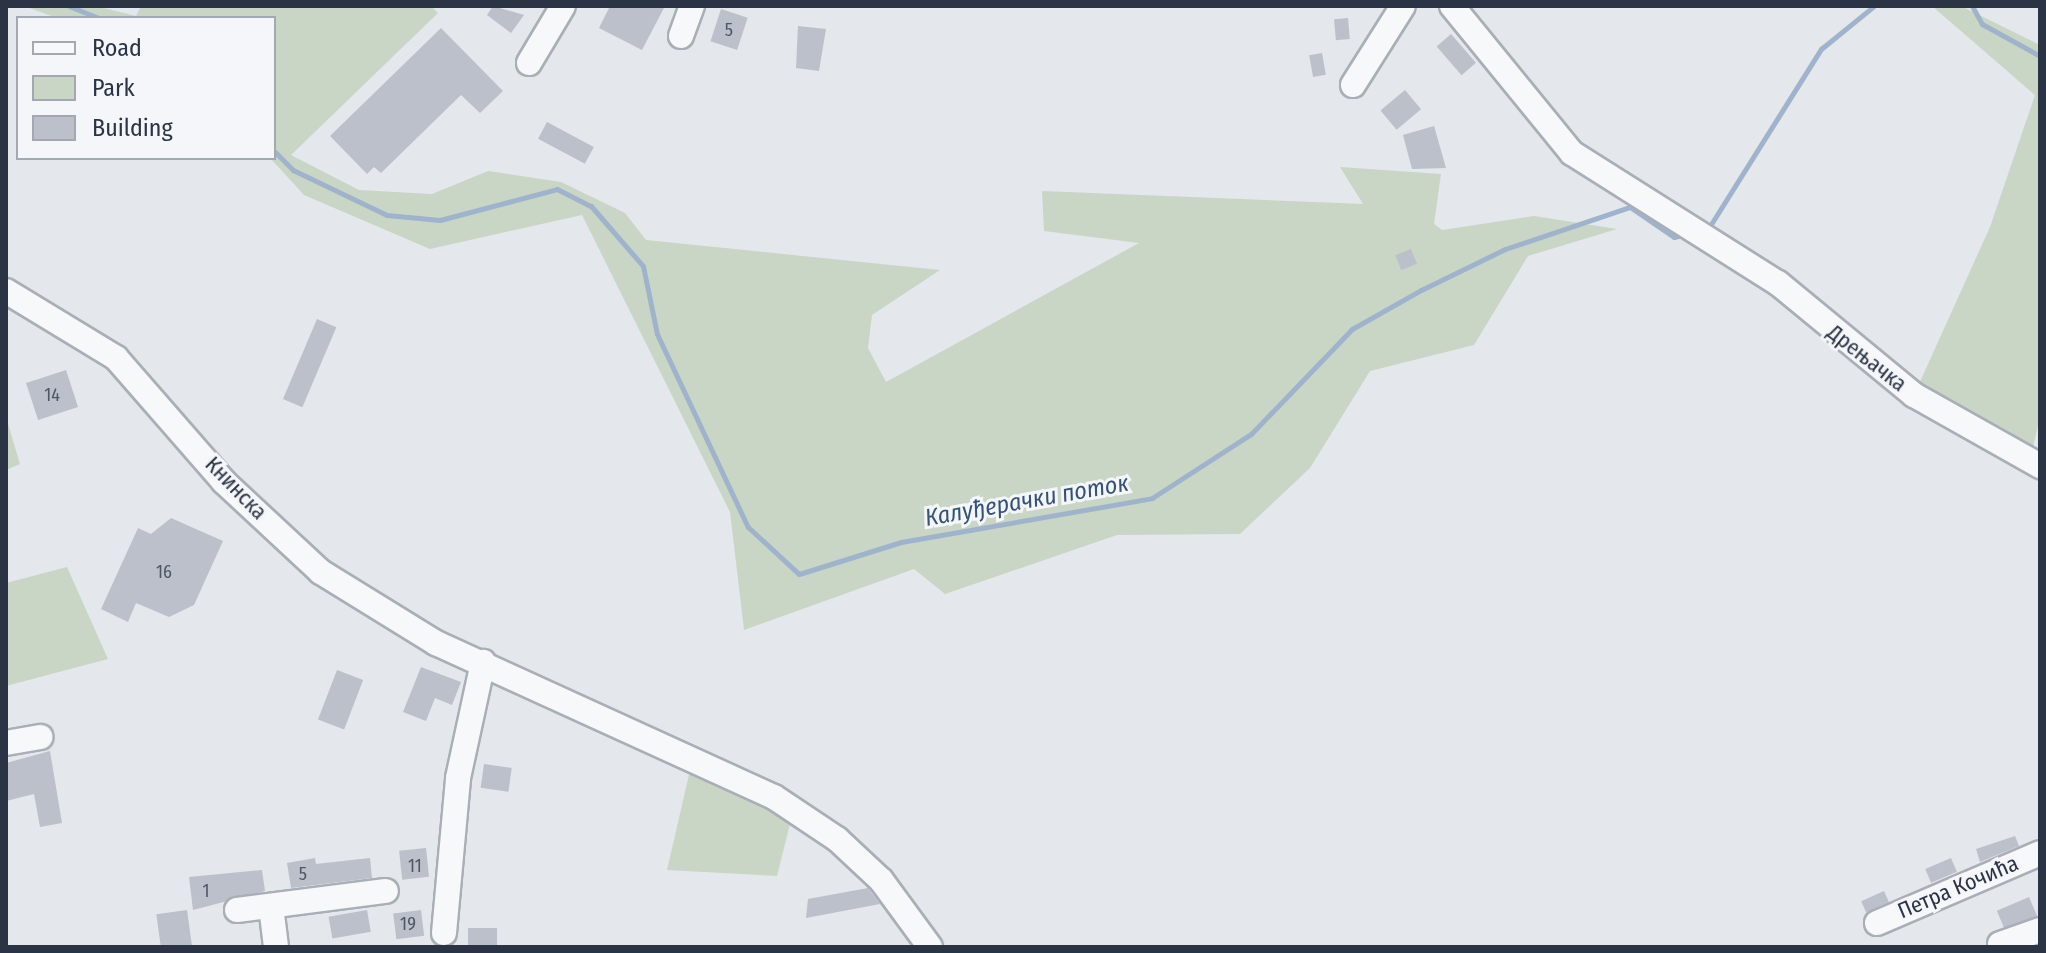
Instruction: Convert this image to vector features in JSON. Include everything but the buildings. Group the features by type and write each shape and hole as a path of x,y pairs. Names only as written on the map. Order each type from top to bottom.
{"street":[{"path":"529,63 563,6"},
{"path":"681,36 692,6"},
{"path":"1353,85 1403,6"},
{"name":"Дрењачка","path":"1452,6 1572,153 1778,283 1914,395 2040,466"},
{"name":"Книнска","path":"6,291 116,358 224,482 321,572 379,613 774,797 837,839 881,880 930,947"},
{"path":"444,933 458,778 483,662"},
{"path":"6,743 40,737"},
{"name":"Петра Кочића","path":"1877,923 2040,853"},
{"path":"237,910 386,891"},
{"path":"271,906 276,947"},
{"path":"2000,944 2040,930"}],"green space":[{"path":"24,6 96,6 136,16 52,16"},
{"path":"141,6 431,6 438,13 291,155 359,190 432,194 488,171 561,182 625,213 646,240 940,270 872,315 868,348 886,382 1139,243 1044,231 1042,191 1363,204 1340,167 1441,174 1434,224 1442,230 1534,216 1617,229 1528,256 1474,345 1370,371 1310,468 1240,534 1117,535 945,594 914,569 744,630 730,512 582,215 430,249 304,195 272,160 276,160 276,16 136,16"},
{"path":"1932,6 1961,6 2040,45 2040,417 2030,460 1914,395 1990,227 2035,95"},
{"path":"6,417 20,464 6,470"},
{"path":"67,567 108,659 6,686 6,583"},
{"path":"691,766 791,820 777,876 667,870"}],"waterway":[{"name":"Калуђерачки поток","path":"69,6 94,16"},
{"name":"Калуђерачки поток","path":"1708,229 1821,49 1874,6"},
{"name":"Калуђерачки поток","path":"1972,6 1982,24 2040,56"},
{"name":"Калуђерачки поток","path":"276,153 293,170 387,215 440,220 557,189 591,206 643,266 657,334 748,527 799,574 901,542 1152,498 1251,434 1352,329 1421,290 1505,249 1630,207 1674,237 1687,234"}]}
